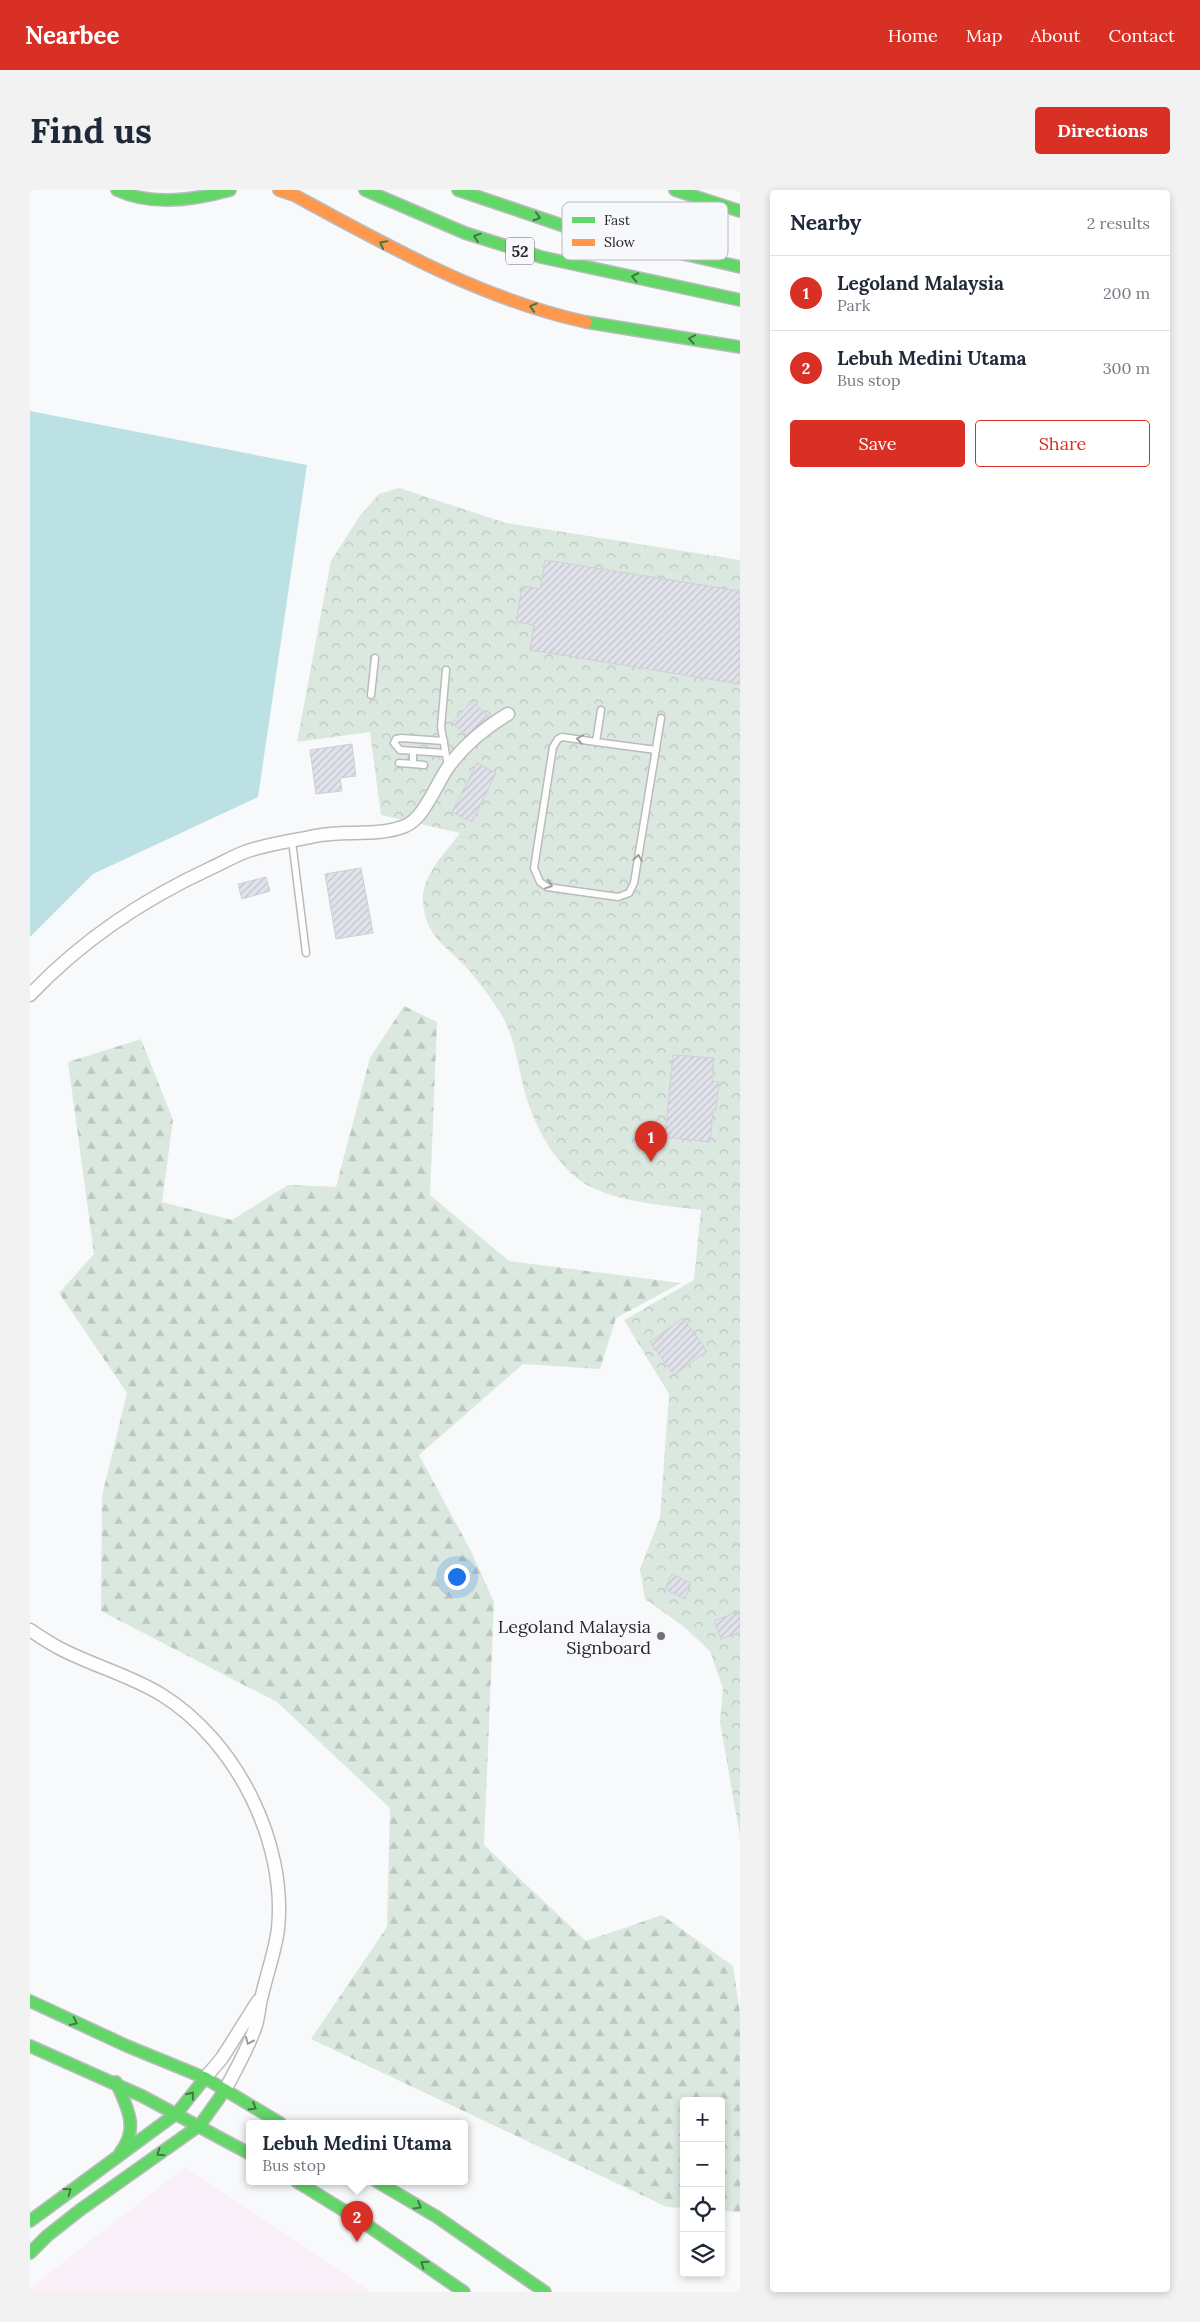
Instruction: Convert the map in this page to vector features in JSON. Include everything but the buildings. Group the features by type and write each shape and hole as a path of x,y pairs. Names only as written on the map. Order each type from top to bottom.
{"main road":[{"path":"117,190 146,197 176,200 230,190"},
{"path":"279,190 428,266 509,301 580,319 740,347"},
{"name":"52","path":"364,190 407,210 510,248 541,257 740,300"},
{"name":"52","path":"458,190 562,225"},
{"path":"675,190 712,202"},
{"path":"728,207 740,211"},
{"name":"52","path":"710,260 740,267"},
{"path":"30,2001 127,2046 205,2078 275,2120"},
{"path":"30,2046 116,2082 200,2125 246,2152"},
{"path":"30,2221 177,2113 205,2078"},
{"path":"116,2082 129,2114 130,2126 129,2140 118,2156"},
{"path":"30,2253 47,2236 80,2210 200,2125 225,2090"},
{"path":"302,2185 364,2223 464,2292"},
{"path":"383,2185 437,2217 545,2292"}],"street":[{"path":"30,995 54,970 113,923 179,883 246,852 322,835 406,826 418,818 448,766 464,747 484,729 508,714"},
{"path":"30,1630 58,1648 134,1679 163,1695 190,1716 212,1738 233,1765 261,1818 271,1848 277,1885 278,1928 270,1972 262,1994 256,2025 225,2090"},
{"path":"205,2078 222,2058 262,1994"}],"lane":[{"path":"371,695 375,658"},
{"path":"446,670 441,727 448,766"},
{"path":"596,742 601,710"},
{"path":"656,750 562,737 558,739 553,747 534,868 540,882 547,887 618,897 630,893 634,883 656,750 661,718"},
{"path":"444,741 396,739 394,743 400,750 445,753"},
{"path":"412,764 413,752"},
{"path":"400,763 424,765"},
{"path":"292,841 306,953"}],"shaded area":[{"path":"185,2167 371,2292 30,2292 30,2288"}],"green space":[{"path":"399,488 506,523 740,560 740,1836 720,1722 723,1688 710,1651 683,1626 645,1599 640,1569 660,1518 669,1394 624,1320 694,1280 701,1210 633,1201 599,1191 572,1174 556,1157 543,1137 533,1115 506,1023 485,990 467,968 432,932 425,913 423,892 426,882 460,833 381,815 370,732 297,742 331,561 359,517 379,494"},
{"path":"404,1006 437,1022 430,1195 509,1261 681,1283 616,1318 600,1369 523,1364 419,1455 471,1551 494,1602 484,1845 586,1941 662,1915 733,1966 740,2013 740,2212 725,2211 725,2097 680,2097 680,2208 667,2207 311,2039 387,1927 390,1808 277,1702 101,1611 102,1496 127,1393 59,1293 94,1254 68,1062 141,1039 173,1120 162,1202 232,1220 288,1185 336,1187 370,1058"}],"water":[{"path":"30,411 307,465 258,797 93,874 30,937"}],"traffic: fast":[{"path":"117,190 130,195 158,200 188,199 230,190"},
{"path":"365,190 465,233 541,257 740,300"},
{"path":"458,190 562,225"},
{"path":"675,190 712,202"},
{"path":"728,207 740,211"},
{"path":"710,260 740,267"},
{"path":"586,322 740,347"},
{"path":"30,2001 127,2046 205,2078 275,2120"},
{"path":"30,2046 142,2096 246,2152"},
{"path":"30,2221 177,2113 205,2078"},
{"path":"116,2082 130,2118 129,2135 120,2153"},
{"path":"30,2253 47,2236 80,2210 200,2125 225,2090"},
{"path":"302,2185 364,2223 464,2292"},
{"path":"383,2185 437,2217 545,2292"}],"traffic: slow":[{"path":"279,190 294,195 400,252 472,285 509,300 586,322"}],"place":[{"name":"Legoland Malaysia","path":"651,1162"},
{"name":"Legoland Malaysia Signboard","path":"661,1636"},
{"name":"Lebuh Medini Utama","path":"357,2242"}]}
